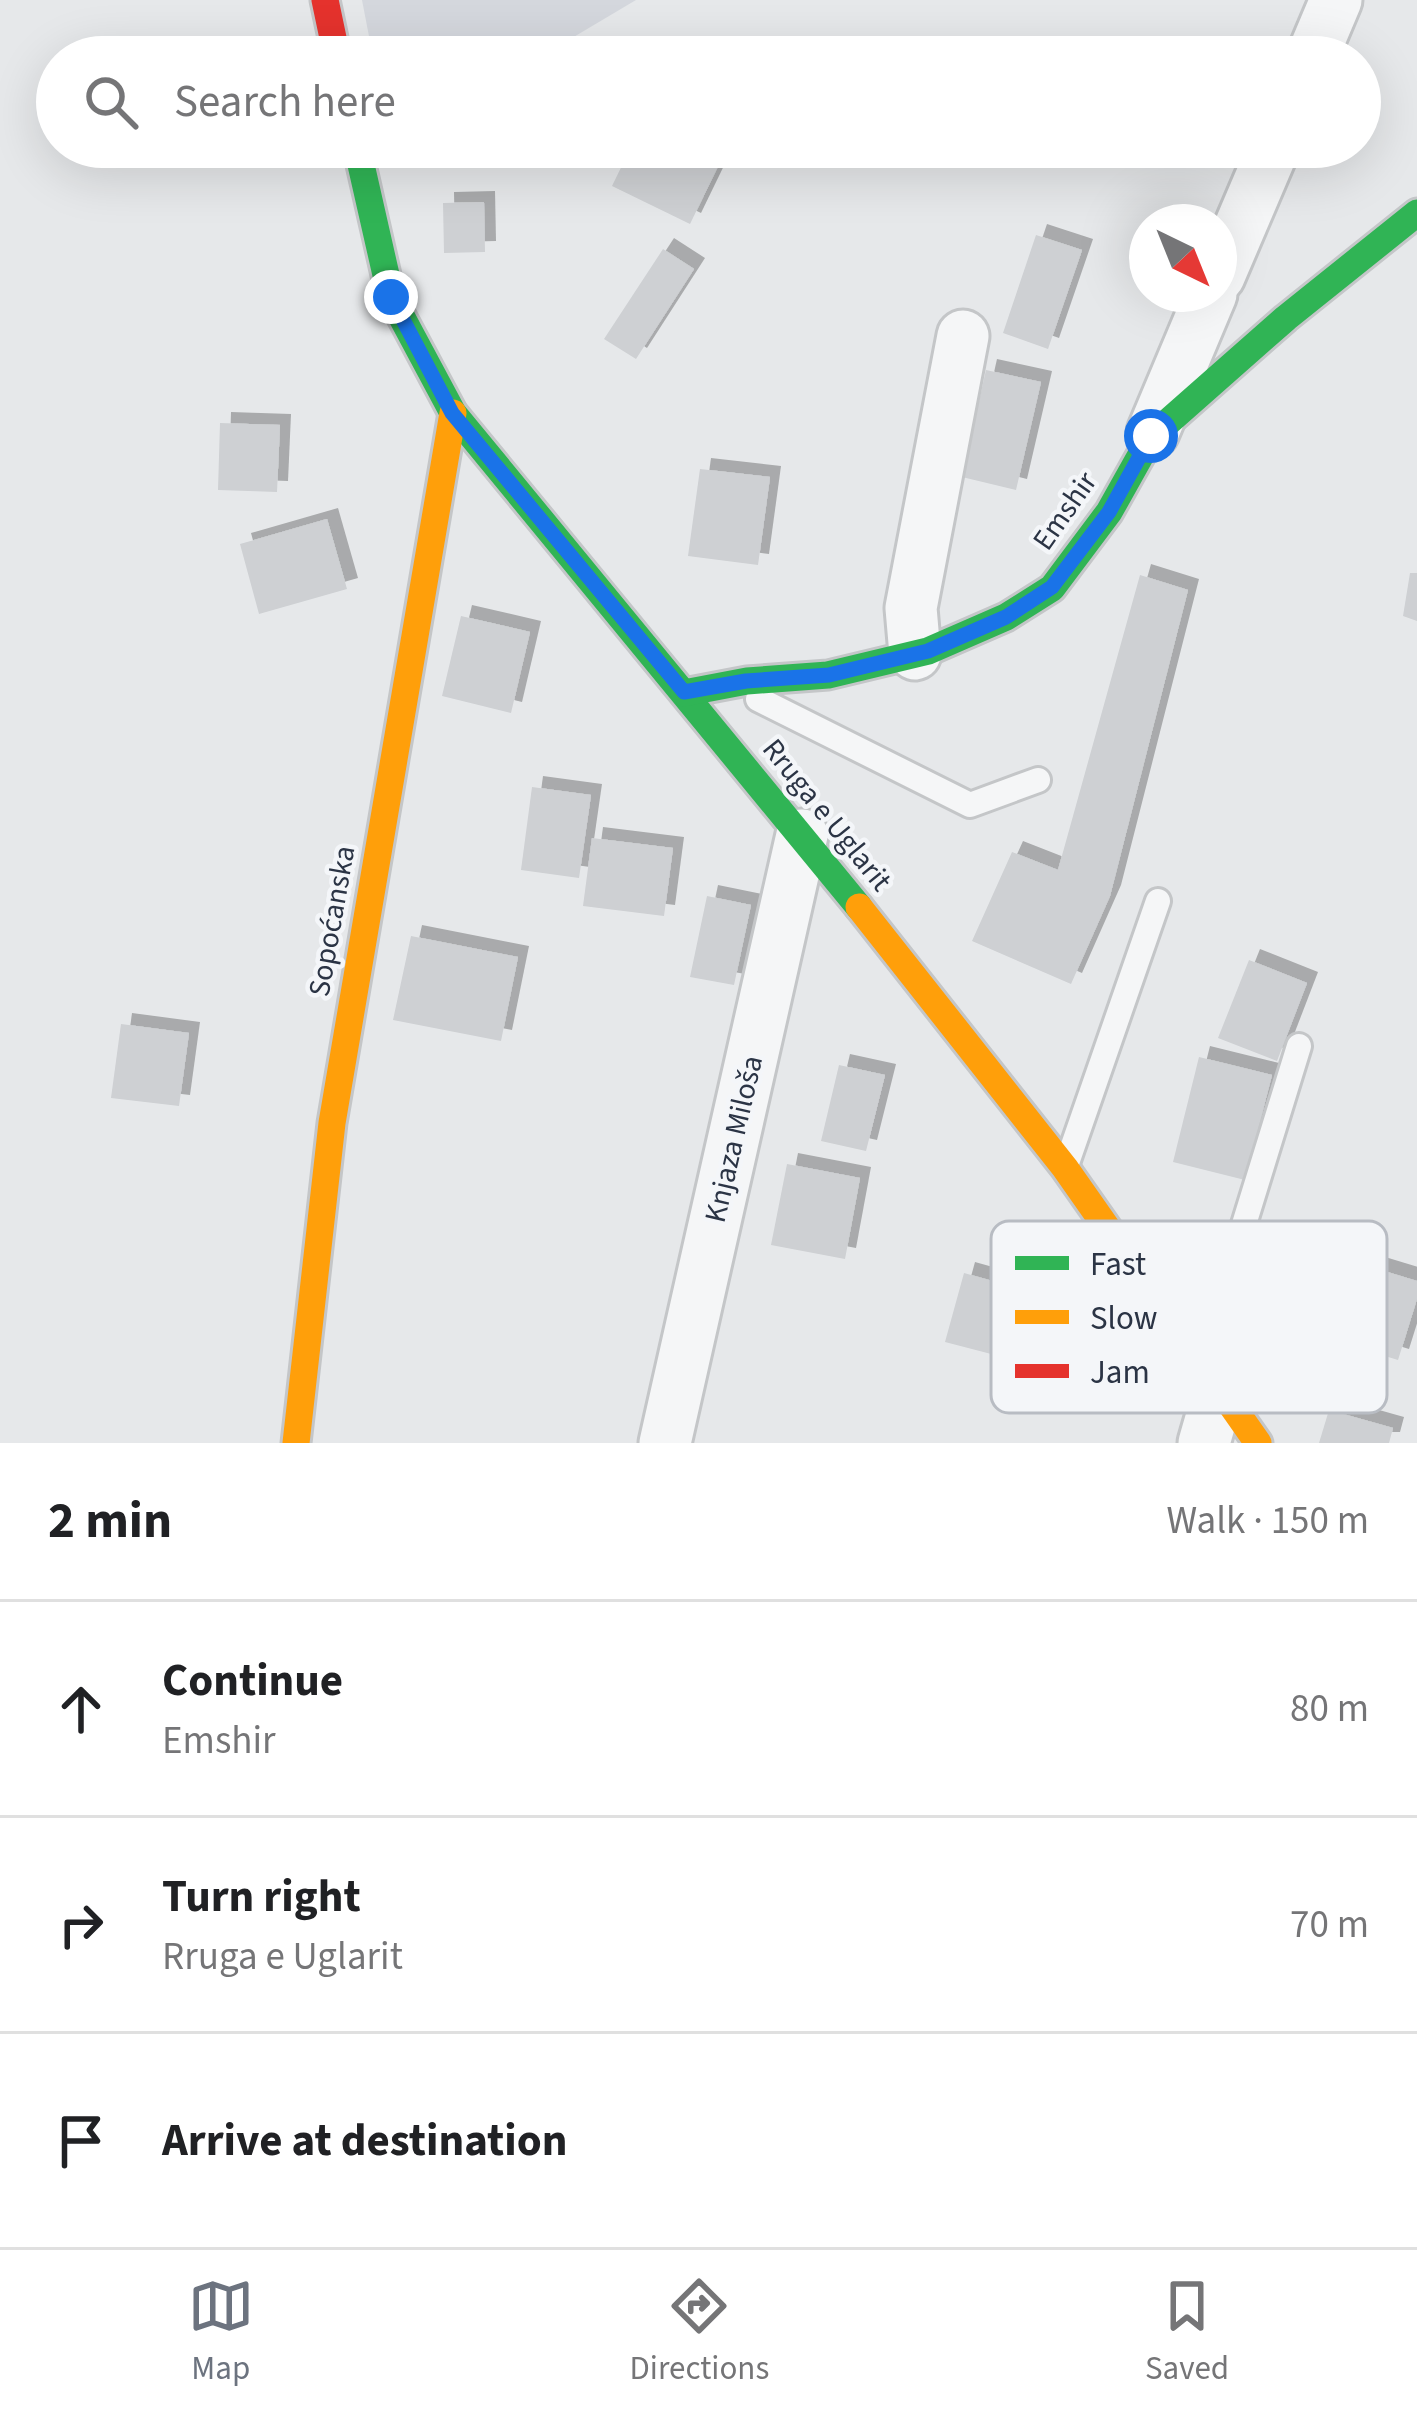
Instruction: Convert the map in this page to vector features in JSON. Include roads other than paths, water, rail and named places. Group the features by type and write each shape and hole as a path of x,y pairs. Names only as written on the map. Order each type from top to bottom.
{"street":[{"path":"325,0 333,36"},
{"path":"1321,36 1336,0"},
{"name":"Rruga e Uglarit","path":"362,168 391,297 452,413 802,835 1102,1221"},
{"path":"1237,234 1265,168"},
{"name":"Emshir","path":"684,692 746,681 829,675 915,654 1006,617 1052,587 1109,512 1151,436 1286,318 1417,213"},
{"path":"1151,436 1203,312"},
{"path":"915,654 911,608 963,336"},
{"name":"Sopoćanska","path":"296,1443 332,1123 452,413"},
{"name":"Knjaza Miloša","path":"665,1443 802,835"},
{"path":"1204,1443 1207,1413"},
{"name":"Rruga e Uglarit","path":"1236,1413 1258,1443"}],"lane":[{"path":"732,686 970,805 1038,780"},
{"path":"1065,1168 1158,902"},
{"path":"1252,1221 1299,1046"}]}
